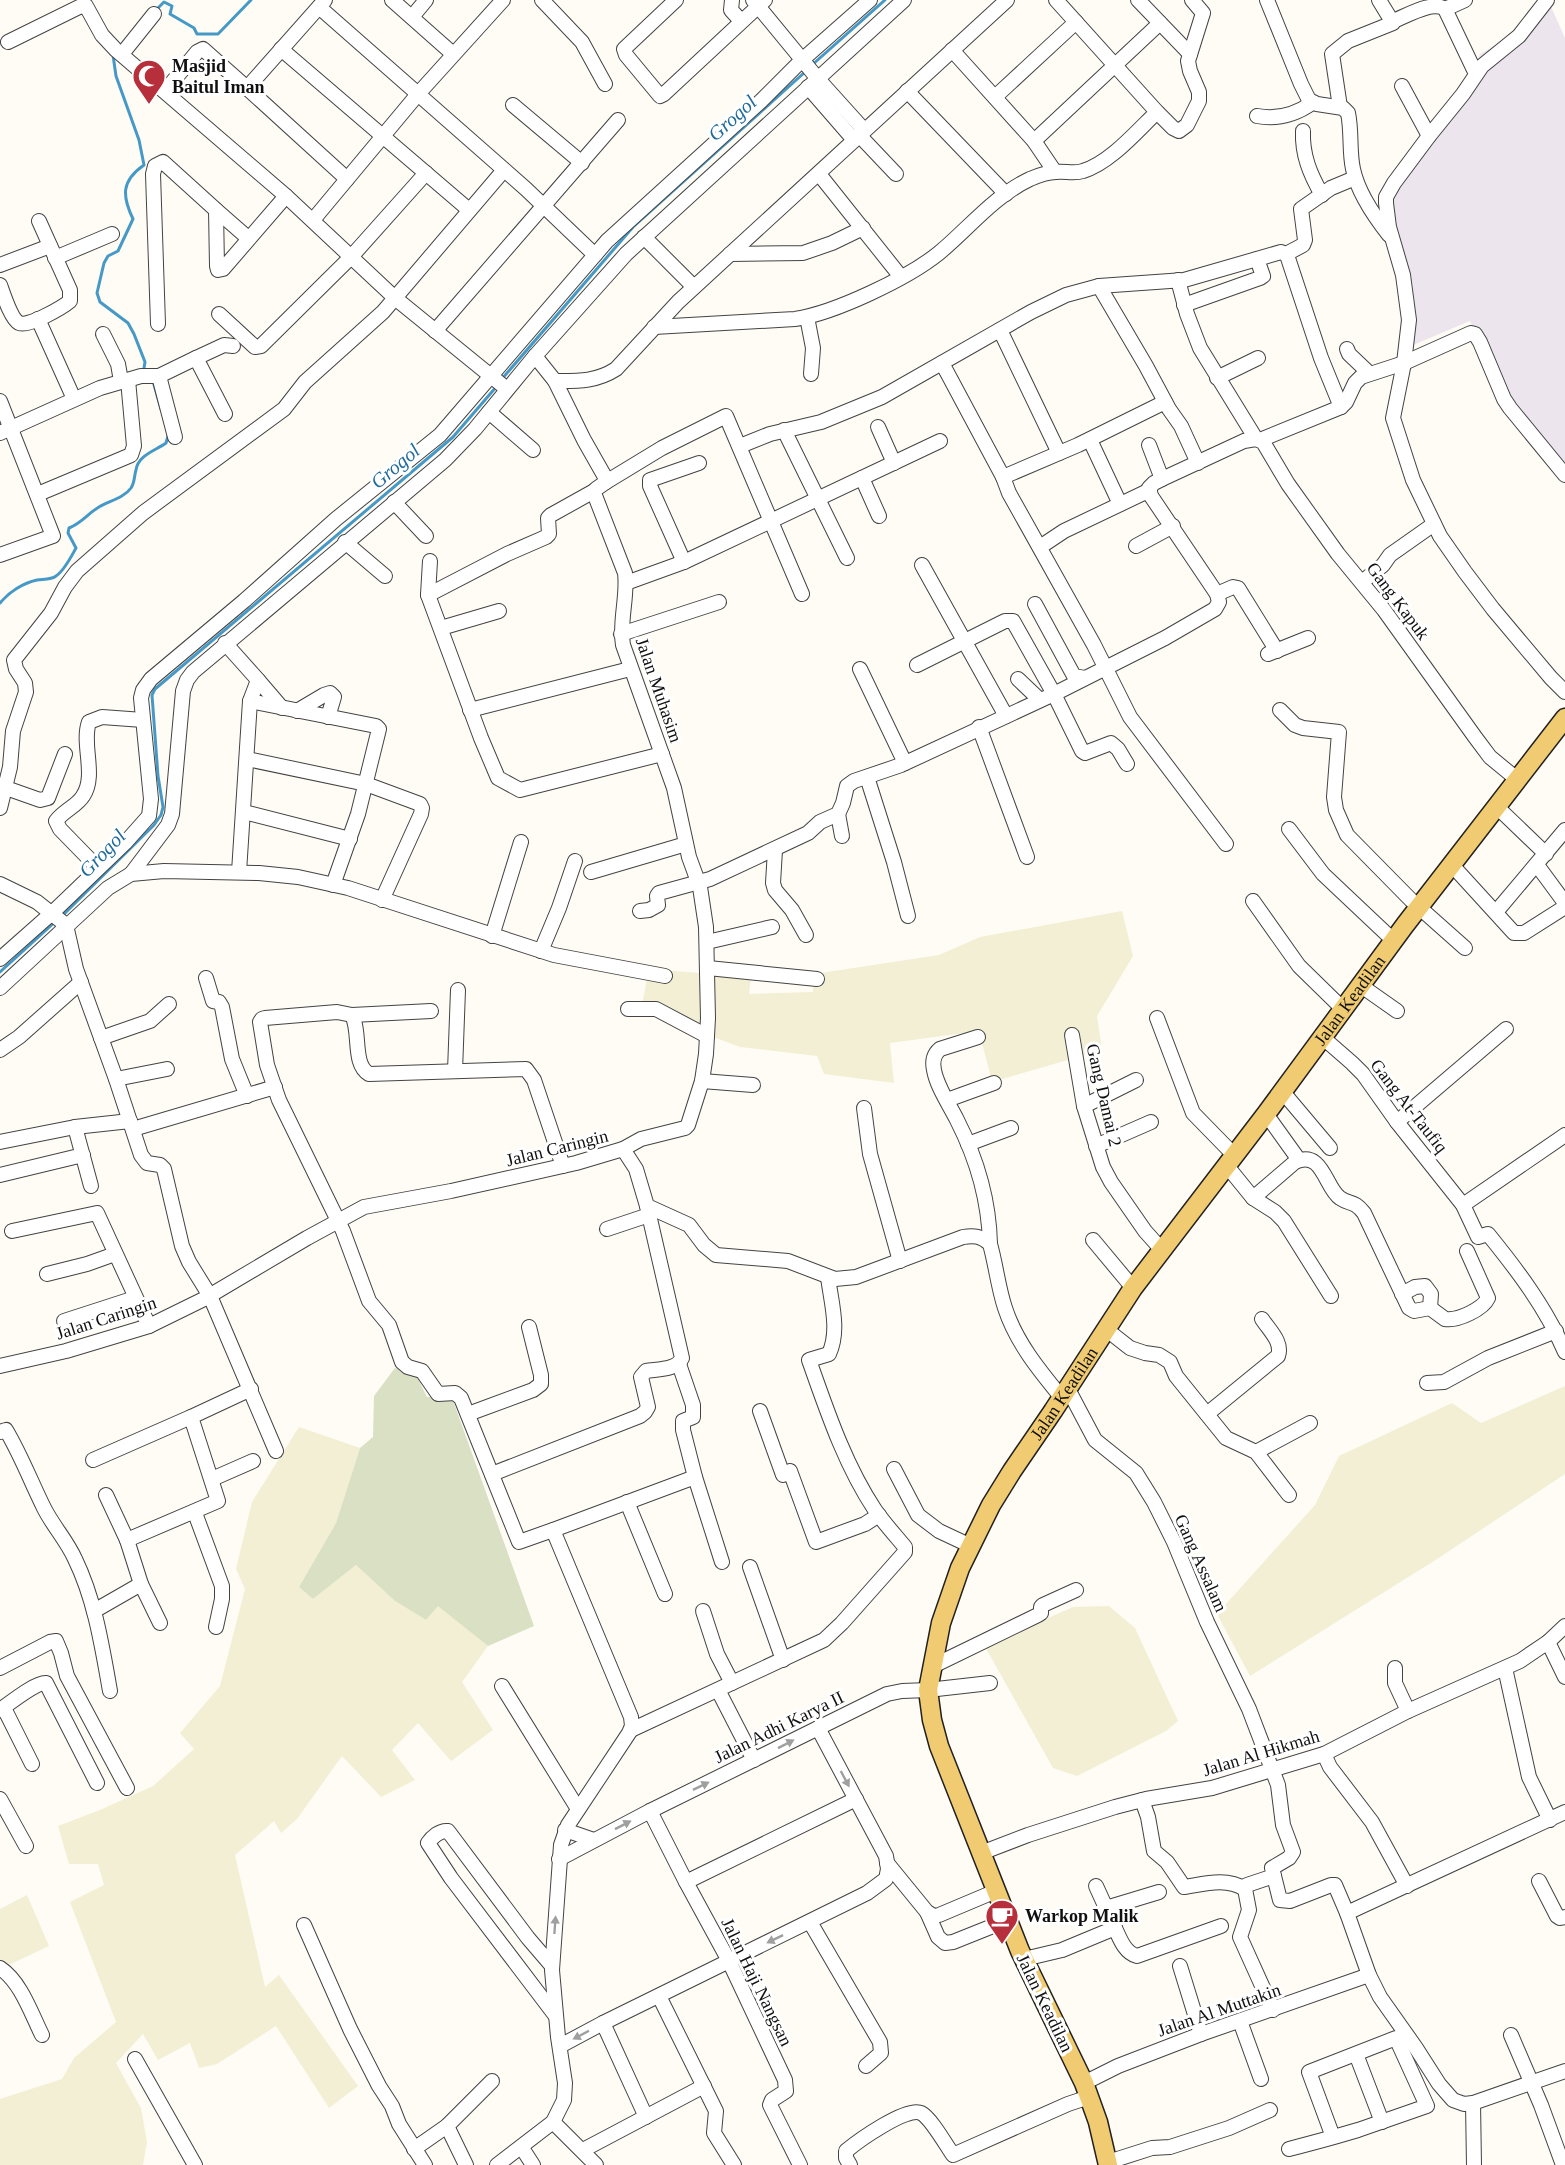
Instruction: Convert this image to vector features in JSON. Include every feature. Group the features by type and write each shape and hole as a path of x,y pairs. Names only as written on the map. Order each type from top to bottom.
{"main road":[{"name":"Jalan Keadilan","path":"1108,2163 1087,2090 1027,1966 939,1746 932,1720 928,1690 936,1643 949,1598 991,1505 1012,1470 1107,1330 1158,1246 1231,1160 1322,1036 1339,1005 1360,985 1496,806 1508,772 1565,717"}],"street":[{"path":"392,0 453,54"},
{"path":"412,17 426,0"},
{"path":"313,220 382,135 503,0"},
{"path":"542,0 582,42 605,84"},
{"path":"676,0 660,5 624,49 626,55 660,96 759,2 803,61 814,80 859,135 896,174"},
{"path":"732,0 731,10 741,21"},
{"path":"0,988 65,925 108,888 131,874 168,825 172,814 183,691 187,680 200,664 466,439 489,412 497,382 595,255 614,234 870,0"},
{"path":"0,959 53,914 141,827 148,816 150,799 141,698 143,690 151,679 336,519 434,440 497,382 535,356 610,271 644,237 904,0"},
{"path":"555,381 588,381 607,375 627,359 654,327 694,287 1007,0"},
{"path":"1056,0 1157,112 1179,131 1185,128 1193,116 1200,98 1189,67 1190,54 1203,15 1202,10 1193,0"},
{"path":"1267,0 1301,84 1312,103"},
{"path":"1379,0 1393,21"},
{"path":"1445,9 1465,0"},
{"path":"1547,0 1519,36 1487,60 1394,183 1386,197 1388,220 1403,275 1409,309 1409,335 1393,418 1413,480 1434,524 1482,596 1559,686"},
{"path":"1146,2 1160,23 1190,54"},
{"path":"247,88 322,3 595,255"},
{"path":"1340,107 1332,54 1348,41 1437,4 1445,9 1476,74"},
{"path":"8,42 79,7 86,6 102,35 122,54 313,220 395,298 497,382"},
{"path":"122,54 154,14"},
{"path":"995,97 1076,22"},
{"path":"1034,141 1160,23"},
{"path":"165,91 197,52 203,49 347,179"},
{"path":"281,49 469,210"},
{"path":"952,50 1034,141 1055,172"},
{"path":"1402,86 1429,136"},
{"path":"907,91 1006,194"},
{"path":"1257,116 1283,117 1312,103 1340,107 1346,111 1349,117 1351,159 1355,178 1370,209 1393,239"},
{"path":"513,105 582,163"},
{"path":"654,327 807,317 857,298 918,268 938,254 987,208 1031,179 1055,172 1076,173 1097,165 1157,112"},
{"path":"435,331 618,120"},
{"path":"1303,131 1302,142 1306,164 1322,195"},
{"path":"158,324 153,174 155,165 163,162 248,238"},
{"path":"0,808 10,767 13,731 26,692 25,683 16,669 14,660 51,613 70,579 99,550 143,513 277,416 311,376 376,319 504,170"},
{"path":"219,314 255,347 259,348 351,257 426,173"},
{"path":"819,174 901,277"},
{"path":"740,446 784,430 821,422 865,405 895,391 1066,295 1099,286 1178,280 1199,276 1278,252 1286,254 1303,245 1305,240 1301,209 1335,186 1355,178"},
{"path":"216,210 218,270 223,269 286,196"},
{"path":"0,285 16,322 24,324 70,301 70,290 39,221"},
{"path":"730,254 803,253 863,228"},
{"path":"0,265 112,234"},
{"path":"644,237 694,287"},
{"path":"1286,254 1321,358 1341,407"},
{"path":"1184,305 1260,278 1263,276 1257,259"},
{"name":"Gang Kapuk","path":"1178,280 1184,305 1200,348 1258,440 1338,554 1384,610 1475,737 1508,772"},
{"path":"1099,286 1181,426 1198,463"},
{"path":"807,317 813,348 811,374"},
{"path":"38,319 74,399"},
{"path":"1000,330 1059,453"},
{"path":"103,334 118,364 143,378 175,437"},
{"path":"842,836 838,814 847,786 854,781 905,763 1054,694 1211,612 1220,602 1217,594 1151,496 1152,484 1244,441 1258,440 1341,407 1358,380 1369,373 1404,363 1467,334 1474,334 1504,399 1565,475"},
{"path":"6,430 74,399 143,378 224,345 233,346"},
{"path":"1347,349 1349,354 1369,373"},
{"path":"535,356 555,381 606,482"},
{"path":"196,358 225,414"},
{"path":"1217,378 1258,358"},
{"path":"942,363 1009,493 1107,668 1130,717 1226,844"},
{"path":"38,494 131,455 143,378"},
{"path":"0,401 6,430 38,494 52,538 0,555"},
{"path":"1002,477 1090,440 1166,402"},
{"path":"489,412 533,450"},
{"path":"428,595 507,554 546,537 549,534 548,518 551,515 662,448 726,416 802,594"},
{"path":"878,427 894,463"},
{"path":"784,430 847,558"},
{"path":"1090,440 1120,504"},
{"path":"626,583 684,562 940,441"},
{"path":"1149,445 1161,479"},
{"path":"684,562 650,486 650,480 699,463"},
{"path":"862,478 879,516"},
{"path":"1040,547 1064,531 1150,490"},
{"name":"Jalan Muhasim","path":"594,491 622,563 626,583 621,634 630,669 674,788 686,844 698,883 707,942 707,1036 702,1081 691,1121 685,1128 641,1139 623,1149"},
{"path":"394,502 426,536"},
{"path":"1362,582 1383,565 1390,555 1434,524"},
{"path":"1136,546 1173,526"},
{"path":"345,542 385,576"},
{"path":"429,561 428,595 470,710 498,778 520,790 662,754"},
{"path":"922,565 1006,716"},
{"path":"1217,594 1233,586 1238,588 1272,653 1308,638"},
{"path":"621,634 720,602"},
{"path":"1035,604 1074,676 1085,678"},
{"path":"441,628 499,611"},
{"path":"917,665 1005,621 1013,621 1054,694 1082,751 1085,753 1111,743 1118,749 1127,764"},
{"path":"225,643 282,708"},
{"path":"470,710 630,669"},
{"path":"860,669 905,763"},
{"path":"1018,679 1040,700"},
{"path":"239,872 250,701 258,680"},
{"path":"297,711 330,693 334,697 328,717"},
{"path":"250,701 376,726 379,729 350,839 333,885"},
{"path":"1280,710 1303,728 1339,732 1334,797 1347,835 1359,849 1465,948"},
{"path":"98,868 57,826 56,821 85,794 88,773 87,734 91,720 102,717 143,720"},
{"path":"979,727 1027,857"},
{"path":"6,788 45,800 51,795 65,754"},
{"path":"247,759 366,784 417,802 422,808 422,814 382,900"},
{"path":"867,777 908,916"},
{"path":"1496,806 1541,859 1565,903"},
{"path":"244,812 350,839"},
{"path":"640,911 658,905 659,893 698,883 775,850 808,833 820,822 838,814"},
{"path":"1289,829 1323,874 1394,941"},
{"path":"1496,912 1565,831"},
{"path":"492,936 521,843"},
{"path":"591,872 686,844"},
{"path":"775,850 773,882 775,890 792,910 806,935"},
{"path":"542,951 575,861"},
{"path":"1451,864 1514,933 1520,933 1565,907"},
{"path":"131,874 164,871 239,872 298,877 333,885 566,958 665,976"},
{"path":"0,885 28,897 65,925 72,955 143,1159 147,1163 160,1165 164,1169 182,1246 210,1296 276,1451"},
{"path":"1253,901 1299,966 1339,1005"},
{"path":"707,942 772,927"},
{"path":"708,968 817,979"},
{"path":"206,978 213,1001 219,1002 222,1007 232,1059 247,1096"},
{"path":"0,1050 19,1037 81,982"},
{"path":"1360,985 1396,1011"},
{"path":"455,1071 458,990"},
{"path":"101,1038 150,1021 169,1004"},
{"path":"628,1009 657,1009 707,1036"},
{"path":"431,1011 352,1015 337,1012 260,1020 267,1065 275,1087 295,1136 338,1221 369,1300 389,1325 404,1365 424,1373 438,1394 459,1395 519,1542 695,1477 722,1562"},
{"path":"352,1015 356,1023 360,1062 366,1073 376,1075 526,1069 530,1072 562,1166"},
{"path":"1157,1018 1191,1110 1231,1160 1253,1198 1275,1212 1284,1221 1331,1296"},
{"path":"1397,1122 1506,1029"},
{"name":"Gang Damai 2","path":"1072,1035 1084,1106 1096,1146 1111,1182 1158,1246"},
{"name":"Gang At-Taufiq","path":"1322,1036 1352,1063 1462,1205 1478,1237 1488,1234 1534,1294 1556,1331"},
{"path":"978,1037 940,1048 935,1053 934,1070 968,1144 984,1189 988,1209 990,1244 1005,1309 1016,1335 1031,1359 1065,1394"},
{"path":"116,1078 167,1070"},
{"path":"1084,1106 1136,1080"},
{"path":"702,1081 753,1085"},
{"path":"947,1100 994,1083"},
{"path":"0,1142 75,1127 132,1125 275,1087"},
{"path":"1282,1091 1330,1148"},
{"path":"864,1108 870,1154 900,1261"},
{"path":"1264,1117 1297,1161"},
{"path":"1096,1146 1150,1122"},
{"path":"75,1127 91,1186"},
{"path":"968,1144 1011,1128"},
{"path":"1462,1205 1565,1135"},
{"name":"Jalan Caringin","path":"0,1366 66,1352 149,1326 210,1296 356,1211 376,1204 451,1191 562,1166 623,1149 636,1169 648,1211 682,1358 679,1364 693,1405 693,1417 682,1421 682,1424 695,1477"},
{"path":"0,1175 83,1155"},
{"path":"1253,1198 1297,1161 1312,1162 1319,1166 1338,1197 1356,1204 1364,1213 1410,1310 1430,1308 1445,1319 1452,1320 1482,1306 1487,1301 1487,1294 1467,1251"},
{"path":"607,1229 648,1211 689,1225 708,1249 716,1255 788,1261 835,1279 856,1277 963,1237 979,1236 990,1244"},
{"path":"12,1231 98,1213 149,1326"},
{"path":"1093,1240 1133,1288"},
{"path":"47,1274 116,1254"},
{"path":"631,1730 817,1644 831,1635 905,1552 905,1547 867,1497 838,1438 809,1360 829,1354 833,1344 835,1332 828,1277"},
{"path":"1402,1294 1414,1287 1425,1286 1431,1294 1430,1308"},
{"path":"64,1321 135,1298"},
{"path":"1207,1414 1278,1356 1280,1349 1278,1342 1262,1319"},
{"path":"468,1414 533,1390 541,1384 541,1375 529,1327"},
{"path":"1107,1330 1130,1348 1145,1353 1159,1354 1170,1362 1176,1376 1226,1438 1256,1452 1289,1495"},
{"path":"1427,1383 1444,1382 1488,1358 1556,1331 1565,1352"},
{"path":"492,1474 640,1416 648,1407 642,1374 646,1371 679,1364"},
{"path":"93,1460 191,1418 250,1389"},
{"name":"Gang Assalam","path":"1065,1394 1095,1440 1130,1466 1154,1502 1207,1622 1237,1682 1278,1785 1283,1825 1293,1852 1289,1858 1272,1868 1274,1876"},
{"path":"760,1411 783,1474 790,1470 816,1542 865,1524 879,1515"},
{"path":"127,1540 218,1502 191,1418"},
{"path":"1256,1452 1310,1423"},
{"path":"0,1432 6,1430 45,1511 76,1559 100,1634 110,1691"},
{"path":"212,1479 253,1461"},
{"path":"894,1469 918,1515 939,1531 971,1546"},
{"path":"106,1494 127,1540 141,1584 160,1623"},
{"path":"627,1502 665,1594"},
{"path":"195,1513 222,1586 222,1599 216,1627"},
{"path":"497,2165 553,2122 564,2100 552,1966 559,1859 565,1830 631,1730 632,1722 553,1530"},
{"path":"750,1567 783,1660"},
{"path":"94,1611 141,1584"},
{"path":"932,1667 1038,1615 1043,1605 1076,1590"},
{"path":"703,1611 717,1654 732,1683"},
{"name":"Jalan Al Hikmah","path":"981,1853 1056,1825 1142,1800 1212,1788 1324,1754 1408,1711 1520,1661 1548,1642 1565,1626"},
{"path":"0,1668 56,1641 68,1676 127,1788"},
{"path":"1548,1642 1565,1677"},
{"path":"1395,1668 1395,1683 1408,1711"},
{"path":"1505,1668 1530,1777 1550,1820"},
{"path":"32,1764 2,1709 41,1682 46,1683 97,1783"},
{"name":"Jalan Adhi Karya II","path":"559,1859 650,1811 892,1692 990,1683"},
{"path":"501,1686 578,1809"},
{"path":"718,1690 754,1760"},
{"path":"560,2046 877,1888 888,1874 886,1856 818,1728"},
{"path":"1324,1754 1330,1767 1372,1822 1407,1886"},
{"path":"686,1882 856,1799"},
{"path":"0,1800 26,1846"},
{"path":"1142,1800 1148,1817 1154,1851 1167,1862 1184,1887 1220,1882 1237,1884 1245,1889 1249,1910 1240,1938 1273,2010"},
{"name":"Jalan Haji Nangsan","path":"650,1811 729,1961 785,2080 786,2091 772,2100 770,2105 800,2165"},
{"path":"1347,1913 1565,1812"},
{"path":"565,1830 594,1840"},
{"path":"552,1966 528,1938 448,1831 441,1831 429,1840 428,1843 451,1878 556,2016"},
{"path":"887,1863 927,1912 938,1937 945,1943 953,1942 1008,1920"},
{"path":"1245,1889 1247,1885 1274,1876 1280,1900 1284,1902 1331,1885 1335,1886 1369,1975 1401,2036 1427,2106 1334,2137 1289,2149"},
{"path":"1539,1881 1557,1916 1565,1917"},
{"path":"1096,1886 1125,1949 1137,1956 1221,1926"},
{"path":"927,1912 933,1916 939,1916 996,1891"},
{"path":"1106,1908 1159,1892"},
{"path":"810,1922 880,2042 881,2053 866,2066"},
{"path":"304,1925 350,2029 379,2086 425,2165"},
{"path":"1027,1966 1115,1928"},
{"path":"1180,1966 1201,2034"},
{"path":"0,1968 14,1982 42,2035"},
{"name":"Jalan Al Muttakin","path":"1087,2090 1118,2066 1369,1975"},
{"path":"659,1996 716,2111 714,2133 734,2165"},
{"path":"1240,2021 1261,2079"},
{"path":"603,2023 646,2117"},
{"path":"1511,2034 1531,2084 1558,2131 1563,2165"},
{"path":"1334,2137 1309,2072 1401,2036"},
{"path":"1401,2036 1453,2100 1464,2104 1473,2103 1565,2071"},
{"path":"1356,2054 1382,2122"},
{"path":"135,2060 195,2165"},
{"path":"414,2149 447,2126 492,2081"},
{"path":"583,2150 704,2086"},
{"path":"850,2165 844,2154 846,2151 901,2115 912,2112 921,2113 928,2119 953,2155 1068,2104 1087,2090"},
{"path":"1473,2103 1474,2165"},
{"path":"1108,2163 1152,2148 1170,2147 1229,2128 1270,2110"},
{"path":"553,2122 596,2165"},
{"path":"447,2126 466,2165"},
{"path":"522,2148 533,2165"}],"shaded area":[{"path":"1548,0 1565,38 1565,479 1504,408 1470,321 1406,348 1402,291 1382,198 1468,84 1480,54 1510,37"},
{"path":"1122,911 1133,956 1097,1016 1102,1050 992,1082 979,1031 890,1043 894,1083 824,1074 817,1056 740,1047 641,1010 649,969 751,977 749,994 813,992 814,974 939,955 980,937"},
{"path":"1565,1386 1565,1474 1437,1559 1250,1676 1217,1614 1315,1505 1339,1456 1452,1403 1481,1423"},
{"path":"299,1427 360,1448 336,1523 299,1587 313,1599 356,1565 395,1601 426,1620 438,1605 488,1646 462,1682 493,1730 451,1761 418,1723 392,1750 415,1780 381,1797 342,1756 297,1819 281,1833 274,1821 235,1855 265,1987 279,1975 358,2086 329,2108 276,2026 217,2064 199,2068 190,2043 158,2060 143,2034 116,2063 141,2108 147,2142 143,2165 0,2165 0,2099 62,2079 74,2058 116,2022 70,1902 104,1885 98,1864 69,1864 58,1826 153,1786 194,1749 180,1733 220,1686 245,1589 236,1569 252,1502"},
{"path":"1109,1606 1135,1628 1178,1721 1166,1731 1077,1776 1053,1768 979,1636 1039,1622 1073,1607"},
{"path":"27,1895 49,1946 0,1969 0,1909"}],"green space":[{"path":"395,1368 415,1373 427,1397 451,1395 534,1626 488,1646 438,1606 426,1620 395,1601 356,1565 313,1599 299,1587 336,1523 360,1448 373,1437 374,1396"}],"waterway":[{"name":"Grogol","path":"155,11 164,2 172,6 170,14 194,28 197,34 218,34 251,0"},
{"name":"Grogol","path":"812,65 885,0"},
{"name":"Grogol","path":"113,55 116,76 139,140 144,165 136,171 128,183 126,196 133,219 118,251 108,256 104,263 97,293 100,302 128,323 145,362 146,371"},
{"name":"Grogol","path":"501,380 633,227 805,72"},
{"name":"Grogol","path":"153,381 161,409"},
{"name":"Grogol","path":"61,917 154,825 161,815 163,807 158,776 152,695 155,689 453,437 497,386"},
{"name":"Grogol","path":"0,603 8,595 32,581 52,578 59,574 76,548 68,533 69,528 91,512 128,491 133,484 137,465 148,454 166,443 168,436"},
{"name":"Grogol","path":"0,972 56,921"}],"place":[{"name":"Masjid Baitul Iman","path":"149,105"},
{"name":"Warkop Malik","path":"1002,1945"}]}
